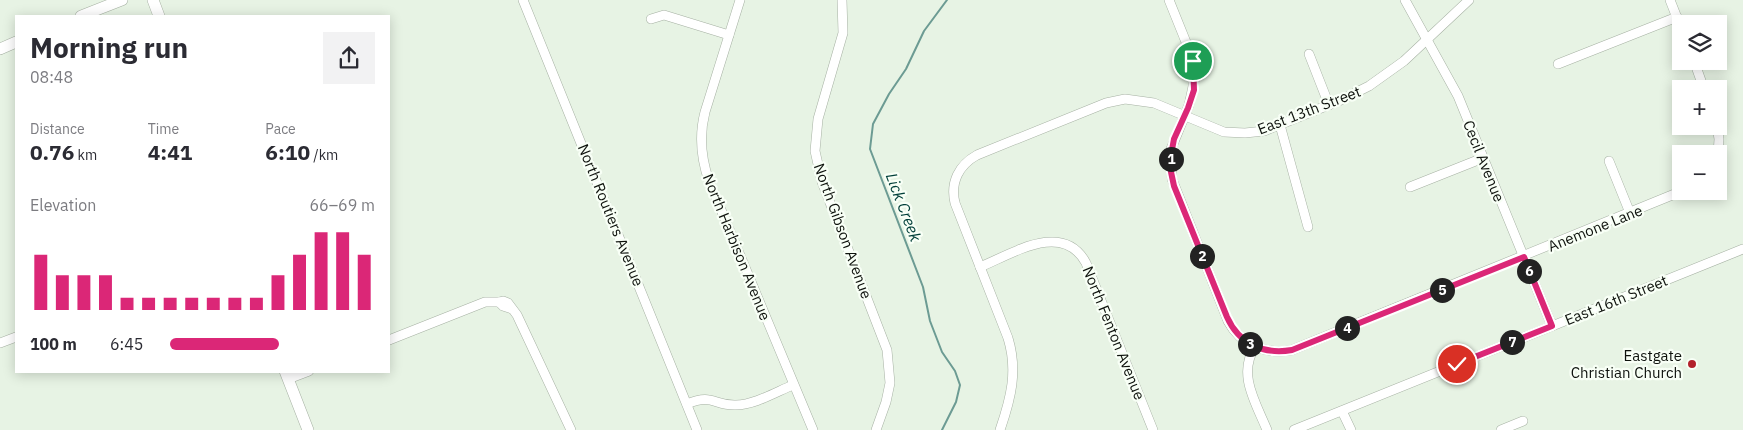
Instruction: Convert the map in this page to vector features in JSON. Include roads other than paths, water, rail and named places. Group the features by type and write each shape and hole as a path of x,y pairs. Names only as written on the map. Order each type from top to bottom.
{"main road":[{"path":"84,15 122,0"},
{"path":"153,0 159,15"},
{"path":"0,49 15,42"},
{"path":"287,375 308,430"}],"street":[{"name":"North Routiers Avenue","path":"523,0 697,430"},
{"name":"North Harbison Avenue","path":"740,0 703,118 703,159 792,385 813,430"},
{"name":"North Gibson Avenue","path":"842,0 843,33 818,119 816,157 822,182 887,350 890,383 886,402 876,430"},
{"path":"1169,0 1190,52 1194,71 1194,90 1171,148 1173,181 1228,321 1237,334 1255,347 1248,362 1247,378 1267,430"},
{"name":"Cecil Avenue","path":"1406,0 1455,90 1552,326"},
{"name":"East 13th Street","path":"980,267 954,200 953,187 960,170 966,162 977,155 1112,102 1132,99 1148,101 1224,132 1254,132 1280,125 1361,91 1382,77 1470,0"},
{"path":"1670,0 1676,15"},
{"path":"651,20 664,15 729,35"},
{"path":"1558,64 1672,19"},
{"path":"1309,54 1330,105"},
{"path":"1280,125 1308,226"},
{"path":"1410,187 1483,158"},
{"path":"1609,161 1630,213"},
{"name":"Anemone Lane","path":"1255,347 1277,352 1292,350 1672,195"},
{"name":"North Fenton Avenue","path":"980,267 1049,240 1065,243 1078,252 1086,262 1153,430"},
{"name":"East 16th Street","path":"1294,430 1743,249"},
{"path":"980,267 1008,338 1013,359 1012,394 1002,429"},
{"path":"390,340 485,302 506,302 512,308 558,399 571,430"},
{"path":"0,343 15,337"},
{"path":"687,404 703,398 726,405 740,405 792,385"},
{"path":"1342,411 1351,430"},
{"path":"1500,430 1523,421"}],"waterway":[{"name":"Lick Creek","path":"942,430 956,402 960,385 955,371 942,352 930,321 923,287 870,149 873,124 889,94 906,69 924,31 947,0"}],"place":[{"name":"Eastgate Christian Church","path":"1692,364"}]}
